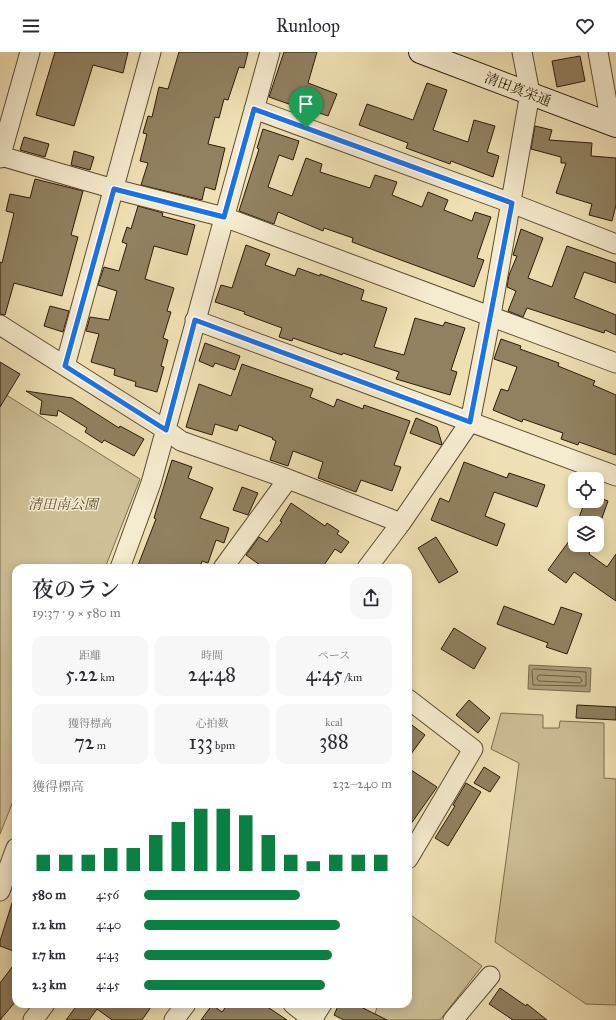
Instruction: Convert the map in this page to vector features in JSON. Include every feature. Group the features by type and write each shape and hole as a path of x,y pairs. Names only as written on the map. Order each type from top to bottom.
{"street":[{"path":"30,52 0,157 114,189 224,217 491,315 616,363"},
{"path":"65,366 151,52"},
{"path":"121,564 151,482 270,52"},
{"name":"清田真栄通","path":"420,52 613,125"},
{"path":"370,564 401,523 470,422 512,203 530,93 522,52"},
{"path":"598,52 613,125"},
{"path":"254,109 512,203 616,244"},
{"path":"195,320 616,476"},
{"path":"0,325 181,441 288,479 401,523"},
{"path":"226,564 288,479"},
{"path":"412,703 473,749 412,852"},
{"path":"0,891 12,859"},
{"path":"455,1019 490,976"},
{"path":"33,1020 41,1008"},
{"path":"174,1020 183,1008"},
{"path":"300,1008 315,1016"}],"green space":[{"name":"清田南公園","path":"0,391 140,479 107,564 12,564 12,804 0,834"},
{"path":"501,713 543,715 543,728 559,728 560,721 604,723 604,778 616,779 616,1005 586,1004 495,942 519,763 491,749"},
{"path":"412,916 482,966 440,1020 373,1020 377,1008 412,1008"}],"water":[{"path":"529,665 591,668 590,692 528,689"}],"building":[{"path":"55,52 128,52 123,73 93,65 74,126 36,115"},
{"path":"179,52 248,52 244,68 239,67 228,100 224,99 219,118 215,117 208,144 225,148 215,190 205,187 202,200 141,185 148,163 140,161 147,134 143,133 148,116 152,117 159,87 168,89"},
{"path":"284,52 317,52 308,83 337,94 328,116 269,97"},
{"path":"580,56 585,81 557,87 552,61"},
{"path":"427,83 447,90 433,130 468,142 474,120 495,126 487,152 499,156 493,177 451,161 450,164 406,148 408,143 359,125 367,104 413,120"},
{"path":"535,126 552,130 549,140 592,143 591,156 616,158 616,205 612,221 589,215 592,204 556,193 566,163 561,163 561,157 531,149"},
{"path":"263,129 299,141 293,160 279,155 268,187 292,196 306,158 322,164 320,172 370,188 375,175 397,182 392,195 422,207 428,192 448,200 444,210 472,221 475,212 491,217 477,258 484,260 474,287 352,242 353,238 324,228 323,231 278,212 274,224 239,211 259,149 257,148"},
{"path":"24,137 49,144 45,157 20,150"},
{"path":"74,151 94,157 90,170 71,165"},
{"path":"35,179 83,191 71,235 78,237 62,296 14,283 5,315 0,314 0,262 2,263 14,213 6,211 10,194 30,198"},
{"path":"138,206 163,213 162,216 195,225 187,255 154,246 145,279 174,288 167,311 171,312 163,338 168,340 161,366 164,367 157,392 135,386 136,382 114,375 115,369 91,362 99,334 86,331 90,317 109,320 117,291 98,285 104,267 119,271 127,244 122,242 127,227 131,229"},
{"path":"521,229 543,238 528,278 552,287 567,246 616,263 616,283 584,272 574,298 616,315 616,335 605,330 604,333 527,308 523,317 508,311 516,291 507,287 509,275 517,256 513,255"},
{"path":"246,245 270,254 265,265 295,276 298,268 320,276 320,274 364,290 361,300 387,308 374,347 404,355 415,318 443,326 445,322 465,328 451,370 457,372 450,395 396,379 399,372 343,353 342,355 293,338 292,341 279,337 282,328 244,314 245,312 215,302 221,285 232,288"},
{"path":"50,306 69,311 63,332 44,326"},
{"path":"501,339 521,346 520,349 559,363 558,366 595,381 593,385 616,395 616,455 579,442 578,445 561,439 563,433 523,419 522,422 493,410 501,389 508,391 517,367 494,359"},
{"path":"205,343 240,356 235,370 215,363 213,367 199,361"},
{"path":"0,362 20,374 0,407"},
{"path":"242,364 313,389 310,397 334,407 337,399 363,409 364,405 410,421 394,465 401,467 392,491 361,480 356,492 318,478 323,462 293,451 288,466 270,460 276,441 272,439 273,438 239,425 237,431 215,424 212,435 186,427 199,384 231,396"},
{"path":"26,391 72,398 119,428 120,426 144,439 134,456 104,440 102,443 85,432 87,428 58,410 57,416 40,414 42,401"},
{"path":"416,418 437,427 441,445 410,433"},
{"path":"172,460 192,467 188,478 213,488 200,518 229,528 224,543 216,540 208,563 202,561 201,564 139,564 156,519 154,518"},
{"path":"464,462 507,478 509,473 545,485 537,507 494,492 485,516 505,524 497,546 431,520 440,498 449,502"},
{"path":"242,487 258,493 248,515 233,510"},
{"path":"604,500 608,501 603,516 580,516 582,508 604,508"},
{"path":"291,503 325,526 327,523 339,531 337,534 349,542 341,553 335,549 325,564 258,564 246,555 259,537 267,542 282,522 280,521"},
{"path":"436,537 458,572 439,583 418,548"},
{"path":"568,542 568,552 590,552 589,554 607,567 616,554 616,601 574,572 566,583 548,570"},
{"path":"504,606 554,625 561,607 582,614 567,654 546,647 548,643 497,624"},
{"path":"454,628 486,648 474,669 441,649"},
{"path":"469,700 490,718 478,733 456,715"},
{"path":"577,705 616,707 616,720 576,718"},
{"path":"412,725 425,735 412,753"},
{"path":"484,767 500,777 490,792 474,783"},
{"path":"412,771 437,787 412,822"},
{"path":"466,783 481,792 448,846 435,838 455,806 453,805"},
{"path":"12,903 12,950 0,946 0,941"},
{"path":"12,967 12,1006 0,1020 0,983"},
{"path":"500,988 526,1006 527,1004 547,1020 513,1020 489,1004"},
{"path":"75,1008 150,1008 142,1020 112,1020 97,1009 89,1020 66,1020"},
{"path":"210,1008 216,1008 222,1012 225,1008 269,1008 287,1020 201,1020"},
{"path":"337,1008 363,1008 387,1020 344,1020 334,1015"}],"route":[{"path":"254,109 306,128 512,203 470,422 195,320 166,430 65,366 114,189 224,217 254,109"}]}
